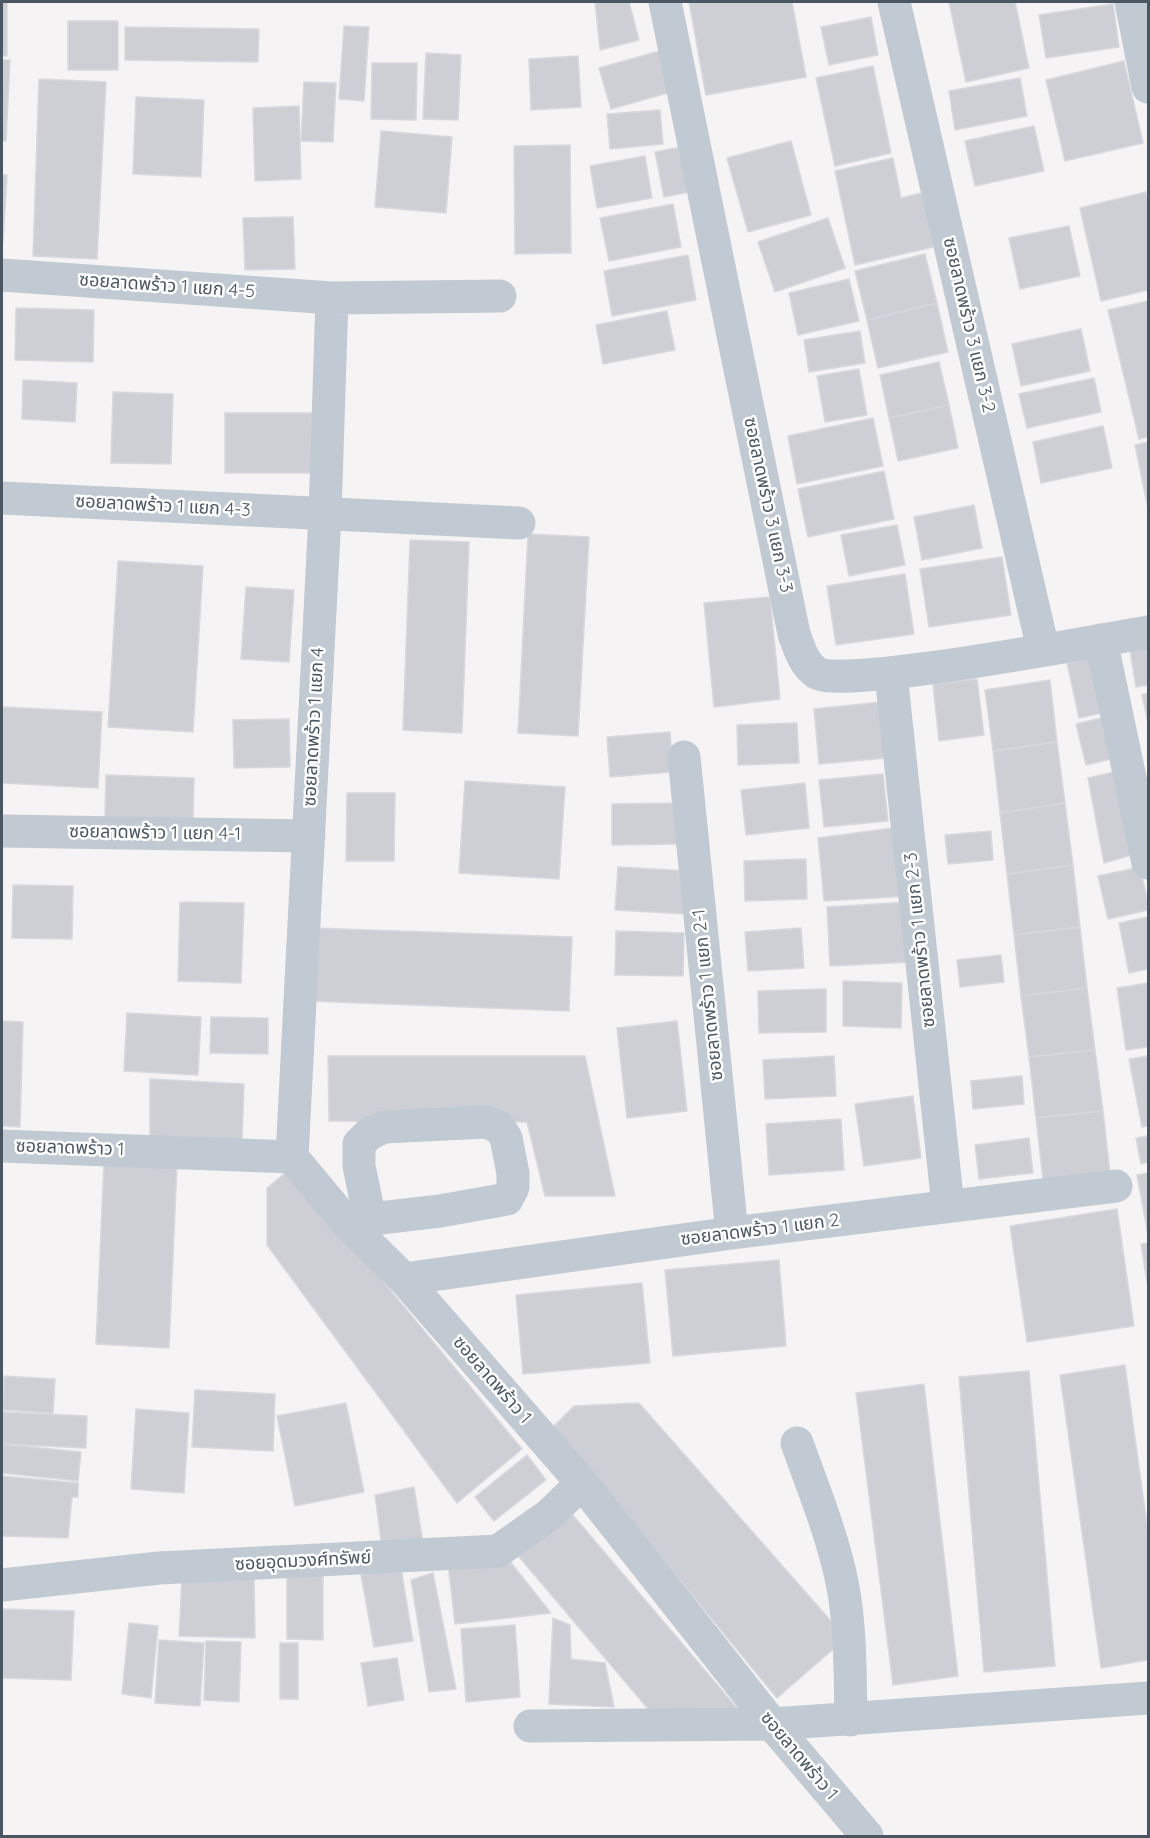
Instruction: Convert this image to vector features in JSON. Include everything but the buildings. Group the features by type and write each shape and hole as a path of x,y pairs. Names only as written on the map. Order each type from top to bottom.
{"street":[{"name":"ซอยลาดพร้าว 3 แยก 3-3","path":"665,2 797,642 803,658 818,674 843,676 891,674 1149,632"},
{"name":"ซอยลาดพร้าว 3 แยก 3-2","path":"894,2 1043,649"},
{"path":"1131,2 1149,87"},
{"name":"ซอยลาดพร้าว 1 แยก 4-5","path":"2,275 332,298 500,296"},
{"name":"ซอยลาดพร้าว 1 แยก 4","path":"291,1157 325,514 332,298"},
{"name":"ซอยลาดพร้าว 1 แยก 4-3","path":"2,498 519,523"},
{"path":"1101,640 1149,863"},
{"name":"ซอยลาดพร้าว 1 แยก 2-3","path":"891,674 948,1206"},
{"name":"ซอยลาดพร้าว 1 แยก 2-1","path":"684,758 732,1233"},
{"name":"ซอยลาดพร้าว 1 แยก 4-1","path":"2,831 309,836"},
{"path":"486,1122 500,1127 506,1138 513,1173 513,1187 507,1199 358,1221 359,1144 369,1134 384,1127 486,1122"},
{"name":"ซอยลาดพร้าว 1","path":"2,1146 291,1157 358,1221 404,1279 582,1483 772,1724 867,1836"},
{"name":"ซอยลาดพร้าว 1 แยก 2","path":"404,1279 732,1233 1116,1186"},
{"path":"796,1443 831,1540 842,1581 849,1634 851,1720"},
{"name":"ซอยอุดมวงศ์ทรัพย์","path":"2,1585 159,1568 498,1551 549,1515 582,1483"},
{"path":"530,1726 772,1724 1149,1698"}]}
